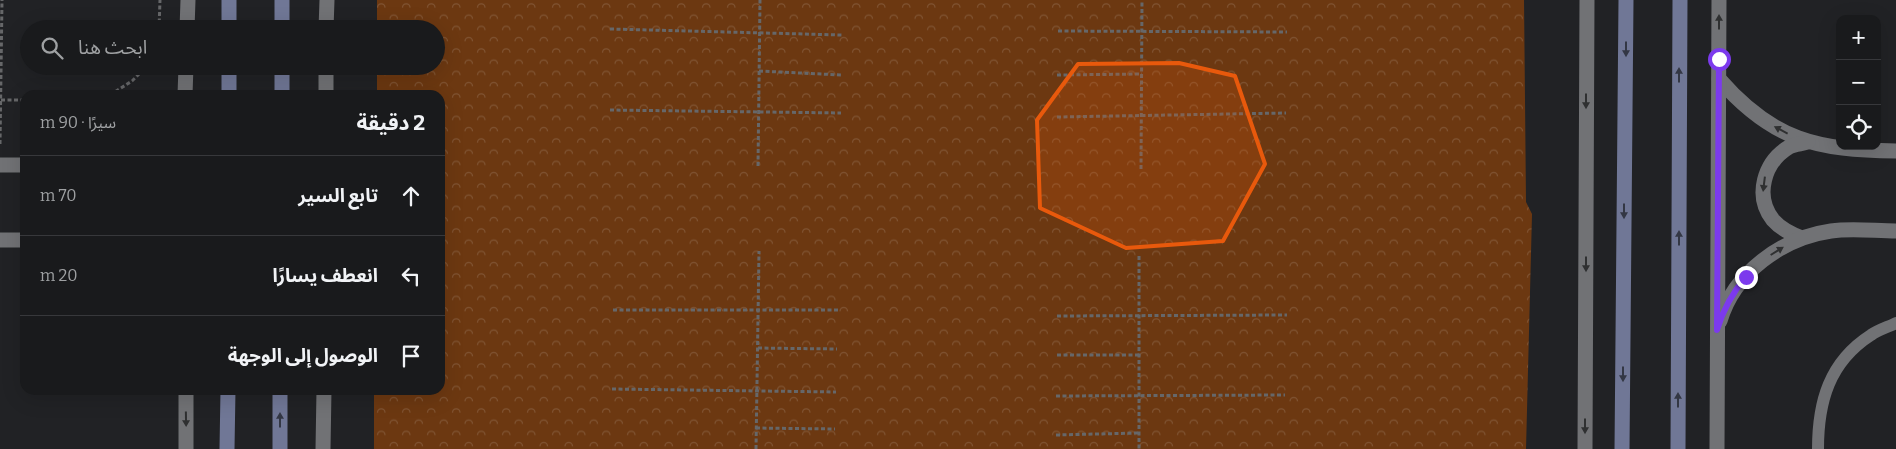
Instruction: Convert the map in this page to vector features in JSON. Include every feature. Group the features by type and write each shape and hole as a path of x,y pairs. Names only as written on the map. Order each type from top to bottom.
{"street":[{"path":"187,20 188,0"},
{"path":"229,0 229,20"},
{"path":"282,0 282,20"},
{"path":"326,20 327,0"},
{"path":"1585,449 1587,0"},
{"path":"1622,449 1626,0"},
{"path":"1678,449 1680,0"},
{"path":"1717,449 1719,0"},
{"path":"184,90 185,75"},
{"path":"229,75 229,90"},
{"path":"282,75 282,90"},
{"path":"326,75 326,90"},
{"path":"1719,79 1737,100 1758,118 1782,132 1808,142 1834,148 1896,151"},
{"path":"1802,238 1786,232 1773,220 1765,205 1763,188 1767,170 1777,156 1791,146 1808,142"},
{"path":"0,165 20,165"},
{"path":"1717,330 1722,312 1736,288 1755,267 1777,250 1802,238 1832,231 1896,231"},
{"path":"0,240 20,240"},
{"path":"186,395 186,449"},
{"path":"227,449 228,395"},
{"path":"280,395 280,449"},
{"path":"323,449 324,395"}],"lane":[{"path":"1818,449 1818,429 1822,401 1832,375 1850,352 1871,334 1896,323"}],"path":[{"path":"0,165 2,0"},
{"path":"159,20 160,0"},
{"path":"758,166 760,0"},
{"path":"1141,169 1142,0"},
{"path":"610,29 842,35"},
{"path":"1058,31 1287,32"},
{"path":"759,71 841,75"},
{"path":"1057,75 1142,74"},
{"path":"118,90 138,75"},
{"path":"1,100 20,100"},
{"path":"610,110 841,113"},
{"path":"1057,117 1286,113"},
{"path":"756,449 759,251"},
{"path":"1139,256 1139,449"},
{"path":"613,310 838,310"},
{"path":"1057,316 1287,315"},
{"path":"758,348 837,349"},
{"path":"1057,355 1139,355"},
{"path":"612,388 836,392"},
{"path":"1056,396 1285,395"},
{"path":"756,428 835,429"},
{"path":"1056,435 1139,433"}],"highlighted area":[{"path":"1179,63 1235,76 1265,164 1223,241 1126,248 1040,208 1037,120 1078,64"}],"green space":[{"path":"377,0 1524,0 1526,202 1532,214 1526,449 374,449 374,395 445,395 445,90 377,90 377,75 445,75 445,20 377,20"}],"route":[{"path":"1719,59 1717,330 1722,312 1736,288 1746,277"}]}
